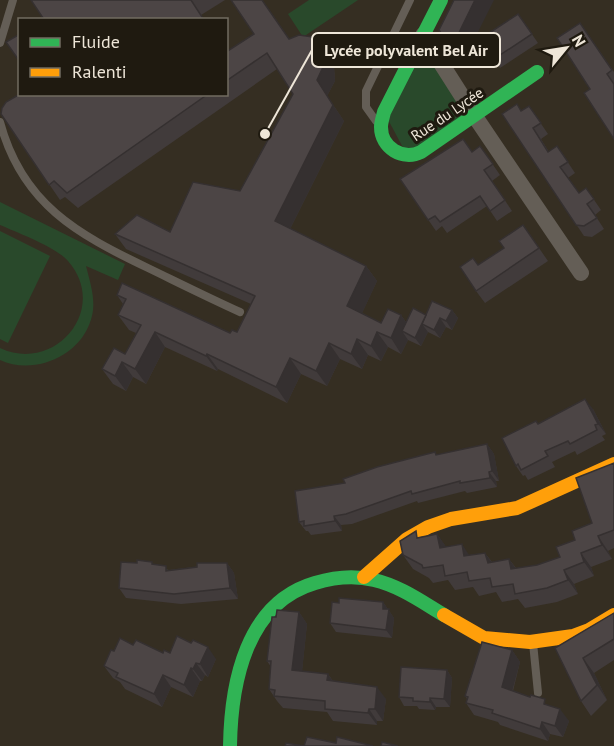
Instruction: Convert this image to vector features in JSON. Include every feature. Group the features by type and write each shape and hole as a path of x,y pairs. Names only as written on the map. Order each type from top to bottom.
{"street":[{"path":"381,127 385,110 441,0"},
{"path":"423,35 581,273"},
{"name":"Rue du Lycée","path":"381,127 386,143 396,153 408,157 416,155 537,72"},
{"path":"364,577 407,538 429,527 451,519 517,508 614,464"},
{"path":"230,746 232,693 237,670 248,644 262,619 278,601 297,589 321,580 364,577 398,588 485,639 533,642 574,636 614,615"}],"lane":[{"path":"0,44 13,0"},
{"path":"381,127 366,108 366,91 410,0"},
{"path":"0,122 6,143 39,198 67,223 96,243 240,312"},
{"path":"533,642 538,693"}],"green space":[{"path":"309,0 358,0 303,37 288,14"},
{"path":"423,35 474,115 408,157 384,112"},
{"path":"0,202 125,264 118,280 86,266 92,288 93,303 89,325 83,337 64,355 39,364 26,366 0,360 0,348 20,354 40,352 57,345 70,332 79,316 83,298 79,280 68,261 55,251 0,225"},
{"path":"0,231 50,256 8,343 0,339"}],"building":[{"path":"31,0 191,0 203,18 43,18"},
{"path":"231,0 262,0 289,39 299,35 313,37 323,51 324,65 317,80 333,105 275,221 366,266 347,306 381,323 388,309 401,315 391,338 377,332 371,346 357,339 351,354 329,343 316,371 290,358 276,387 155,332 135,369 122,362 115,376 102,369 114,348 125,354 141,325 118,315 126,299 117,295 122,283 230,333 232,330 237,332 255,296 115,234 137,215 170,232 193,182 240,191 293,94 267,53 228,80 228,51 254,34"},
{"path":"454,0 475,0 451,49 439,30"},
{"path":"518,14 532,34 494,59 480,39"},
{"path":"580,23 612,70 607,74 614,84 614,139 584,93 590,89 557,38"},
{"path":"18,35 18,59 6,42"},
{"path":"18,95 205,96 67,193 54,181 49,185 1,114 6,102"},
{"path":"517,104 521,111 529,106 541,123 533,128 548,152 557,146 568,162 560,167 579,193 586,188 594,199 587,204 597,218 584,226 576,225 502,114"},
{"path":"463,139 472,152 480,146 493,164 484,170 505,200 490,211 480,196 440,222 435,216 428,220 400,179"},
{"path":"523,225 539,248 476,291 460,267 473,258 478,265 504,248 499,241"},
{"path":"432,301 452,310 446,321 440,318 434,330 422,324"},
{"path":"413,308 426,315 415,338 402,331"},
{"path":"585,399 598,424 595,425 597,430 570,444 568,441 545,451 548,456 521,470 518,464 516,466 502,438 536,421 538,424"},
{"path":"487,444 492,471 489,472 490,478 460,483 460,481 412,494 411,491 346,514 334,516 335,521 304,526 304,521 299,522 295,491 345,483 343,479 377,467 435,452 436,455"},
{"path":"614,463 614,530 598,536 602,545 581,553 584,562 564,570 568,580 547,588 515,594 513,584 492,587 490,578 469,581 467,572 445,576 443,565 423,568 422,565 403,555 400,541 416,531 417,538 437,534 440,548 462,544 464,556 485,553 488,563 509,559 511,569 537,565 560,557 556,547 575,540 572,531 592,523 576,478"},
{"path":"137,560 166,566 166,571 197,567 197,563 227,563 230,588 174,594 119,588 121,562 137,563"},
{"path":"339,598 383,602 383,609 389,609 386,630 330,623 332,602 339,603"},
{"path":"277,610 299,612 292,670 328,674 327,680 377,687 375,709 369,709 368,713 325,709 325,701 274,696 275,690 269,689 271,661 267,661 272,617 276,617"},
{"path":"614,613 614,639 583,658 597,685 581,701 555,648"},
{"path":"177,636 191,643 193,640 208,647 200,664 196,663 193,669 191,668 184,685 163,675 154,694 116,677 118,673 104,666 111,650 114,651 120,638 133,645 136,640 163,653 164,650 170,653"},
{"path":"482,642 512,650 502,687 530,697 531,695 545,699 544,704 560,709 555,726 542,722 540,729 492,713 493,710 466,703 468,697 465,696"},
{"path":"401,667 447,670 444,699 430,698 430,702 399,697"},
{"path":"307,737 336,743 337,737 373,746 304,746"},
{"path":"382,742 398,746 381,746"},
{"path":"286,743 304,746 285,746"}],"traffic: fast":[{"path":"441,0 384,112 381,125 382,134 394,151 407,155 421,152 537,72"},
{"path":"230,746 234,697 247,648 258,627 273,608 292,593 330,579 367,578 402,590 444,615"}],"traffic: slow":[{"path":"364,577 407,539 428,527 451,519 517,508 614,464"},
{"path":"444,615 484,638 530,642 573,636 589,630 614,615"}],"place":[{"name":"Lycée polyvalent Bel Air","path":"265,134"}]}
